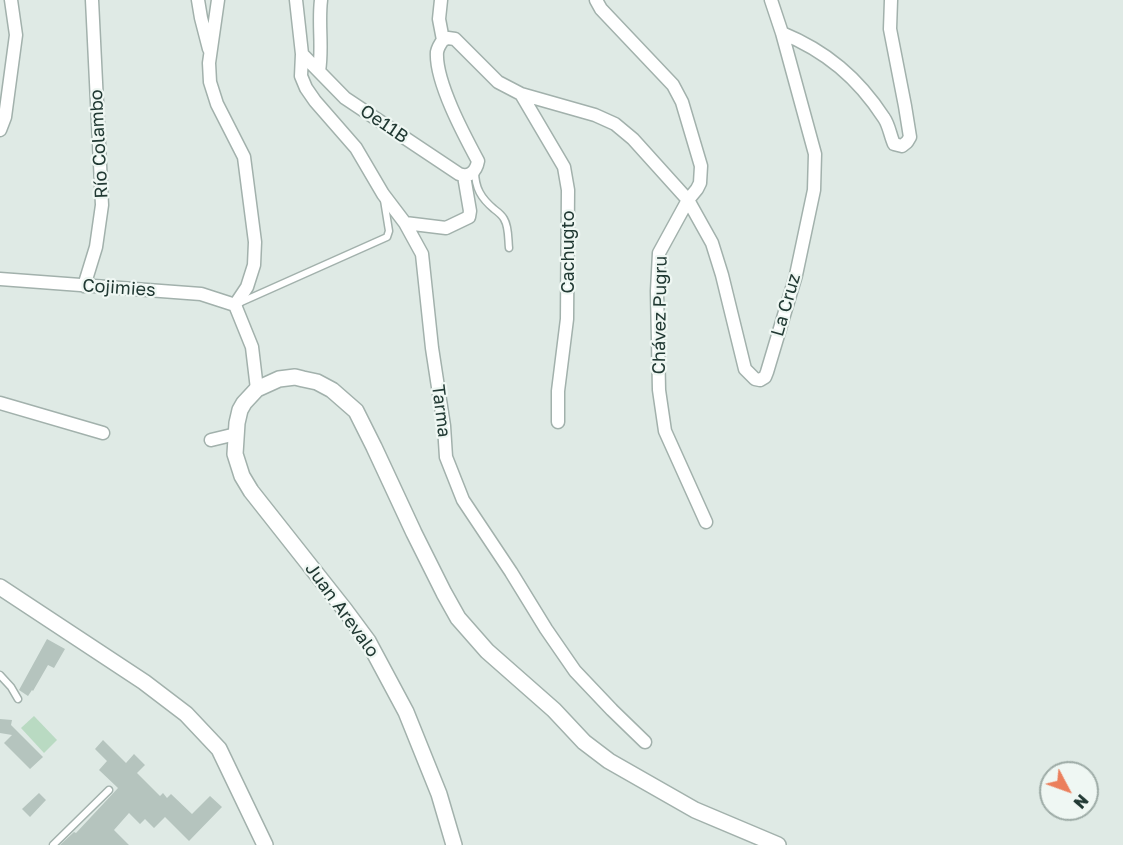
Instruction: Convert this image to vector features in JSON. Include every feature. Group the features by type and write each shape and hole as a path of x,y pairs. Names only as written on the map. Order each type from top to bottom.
{"street":[{"path":"0,130 6,117 16,35 11,0"},
{"name":"Río Colambo","path":"84,286 96,247 102,205 92,0"},
{"path":"198,0 210,53"},
{"path":"218,0 209,63 210,82 217,104 244,157 255,242 254,265 247,287 236,305 252,347 257,388 279,379 295,377 310,380 332,390 356,411 440,586 458,618 487,651 554,711 584,742 625,771 695,810 778,845"},
{"name":"Tarma","path":"297,0 302,54 301,76 306,88 356,148 383,194 405,223 422,254 446,457 463,500 575,671 645,742"},
{"path":"319,71 322,54 319,28 321,0"},
{"path":"441,0 439,19 443,40"},
{"name":"Chávez Pugru","path":"596,0 601,9 673,85 682,102 701,166 700,183 658,253 657,291 659,390 664,430 706,522"},
{"path":"771,0 782,33 828,57 859,83 886,120 894,144 902,146 910,136 890,29 891,0"},
{"name":"La Cruz","path":"688,200 712,243 745,369 754,378 760,380 767,372 796,275 814,190 814,154 782,33"},
{"path":"405,223 446,228 469,217 469,173 478,161 463,133 441,81 437,54 443,40 448,38 455,39 498,82 521,94 595,115 615,124 633,139 688,200"},
{"name":"Oe11B","path":"302,54 345,98 459,174 469,173"},
{"name":"Cachugto","path":"521,94 564,167 568,190 567,320 558,391 558,422"},
{"name":"Cojimies","path":"0,279 201,294 236,305"},
{"name":"Juan Arevalo","path":"257,388 240,410 236,434 237,460 246,485 362,633 395,690 432,776 454,845"},
{"path":"0,403 103,433"},
{"path":"211,440 236,434"},
{"path":"0,587 144,682 186,714 219,749 265,845"}],"lane":[{"path":"469,173 478,192 506,222 509,248"},
{"path":"236,305 387,237 389,231 383,194"},
{"path":"0,675 18,699"},
{"path":"53,845 109,790"}],"green space":[{"path":"34,716 57,740 44,753 21,728"}],"building":[{"path":"47,639 65,649 54,668 48,665 28,696 19,690"},
{"path":"0,719 12,720 11,725 43,757 30,769 4,743 12,735 0,733"},
{"path":"103,740 126,763 134,754 145,765 137,773 160,796 163,793 167,798 171,794 192,814 210,796 222,807 189,841 165,817 154,828 145,819 140,824 129,813 114,830 129,845 60,845 74,832 76,833 118,788 99,770 107,761 95,749"},
{"path":"39,793 46,800 30,817 22,809"}]}
